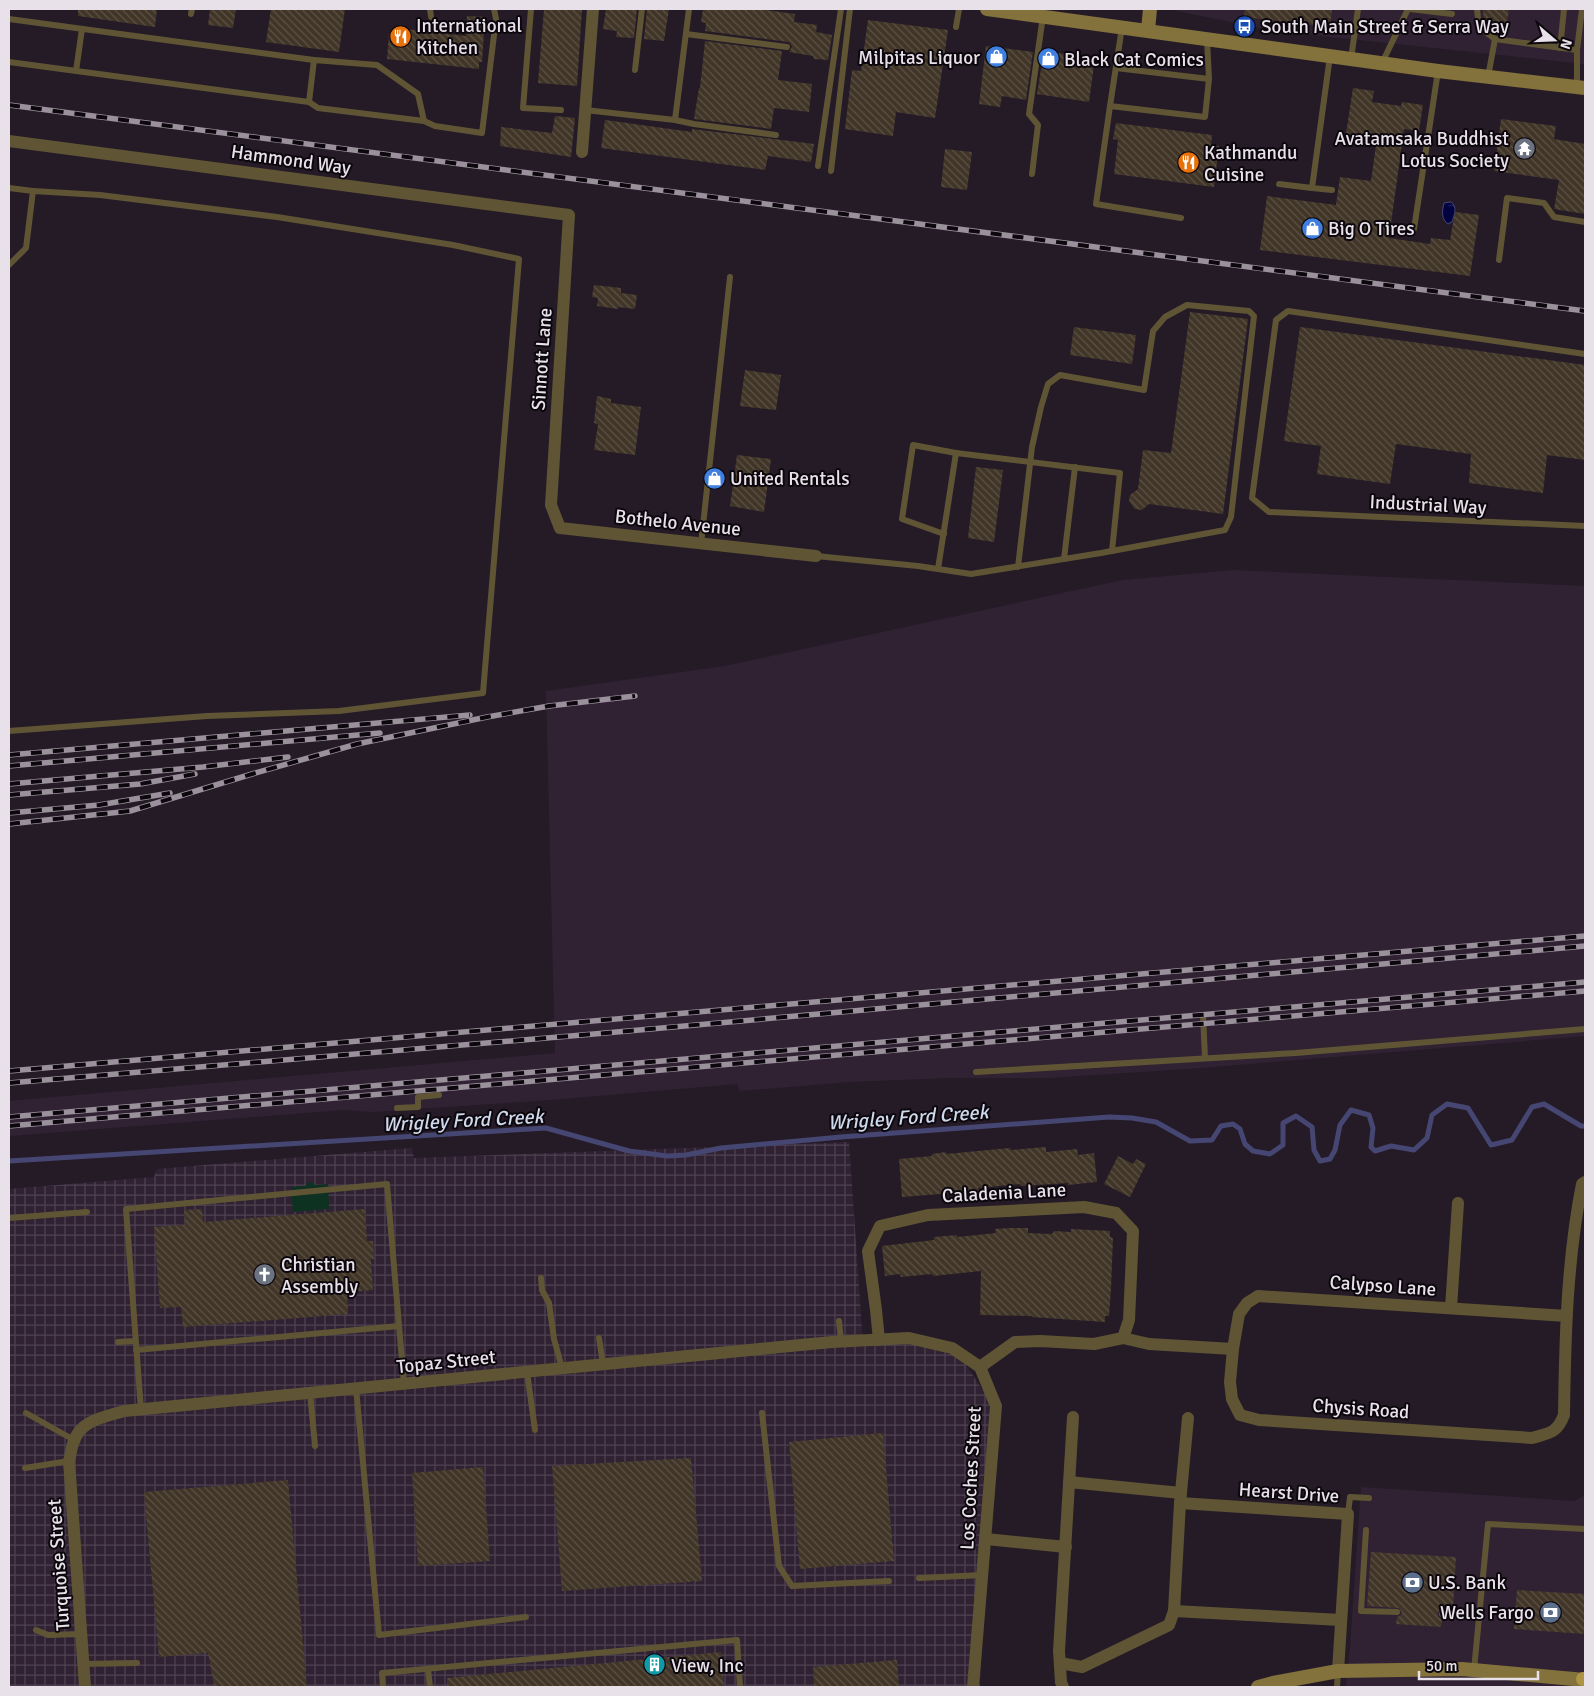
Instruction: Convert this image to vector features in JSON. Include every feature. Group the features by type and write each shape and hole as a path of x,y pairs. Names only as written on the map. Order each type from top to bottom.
{"main road":[{"path":"987,9 1043,16 1061,14 1122,27 1207,39 1438,71 1581,87"},
{"path":"1148,30 1150,9"},
{"path":"1258,1687 1338,1671 1462,1668 1585,1679"}],"street":[{"path":"582,152 593,9"},
{"name":"Hammond Way","path":"9,140 569,215"},
{"name":"Sinnott Lane","path":"551,506 569,215"},
{"name":"Bothelo Avenue","path":"551,506 560,528 816,556"},
{"name":"Chysis Road","path":"1232,1349 1230,1382 1232,1400 1240,1415 1259,1420 1532,1438 1555,1431 1564,1415 1567,1316 1576,1217 1582,1184 1585,1182"},
{"path":"1451,1308 1458,1203"},
{"name":"Caladenia Lane","path":"879,1340 868,1251 880,1226 928,1215 1084,1207 1116,1213 1133,1231 1129,1320 1123,1338"},
{"name":"Calypso Lane","path":"1232,1349 1239,1314 1247,1303 1258,1296 1567,1316"},
{"path":"837,1341 909,1338 952,1348 980,1367 1015,1342 1040,1341 1094,1344 1123,1338 1150,1344 1232,1349"},
{"name":"Topaz Street","path":"74,1440 82,1427 97,1419 124,1411 837,1341"},
{"name":"Los Coches Street","path":"973,1687 996,1406 980,1367"},
{"path":"1063,1687 1059,1652 1073,1417"},
{"path":"1060,1663 1082,1667 1169,1625 1174,1611 1188,1418"},
{"name":"Turquoise Street","path":"74,1440 70,1461 85,1687"},
{"name":"Hearst Drive","path":"1069,1482 1181,1498 1348,1514 1338,1671"},
{"path":"986,1539 1066,1547"},
{"path":"1174,1611 1341,1620"}],"lane":[{"path":"430,9 431,17"},
{"path":"9,62 309,102 318,108 424,121 435,126 482,133 496,19 494,9"},
{"path":"531,9 523,108 561,110"},
{"path":"635,70 642,9"},
{"path":"675,120 689,9"},
{"path":"818,166 841,9"},
{"path":"831,171 850,9"},
{"path":"956,27 959,9"},
{"path":"1351,59 1358,9"},
{"path":"1382,63 1409,9 1452,14"},
{"path":"1478,9 1479,27 1495,39 1577,50"},
{"path":"1560,48 1564,9"},
{"path":"1581,87 1577,50 1582,9"},
{"path":"1032,174 1038,125 1029,114 1043,16"},
{"path":"9,19 314,60 377,66 418,94 424,121"},
{"path":"1122,27 1096,204 1181,218"},
{"path":"76,71 82,29"},
{"path":"686,34 788,47"},
{"path":"1110,106 1205,117 1209,80 1207,39"},
{"path":"1488,77 1495,39"},
{"path":"1312,188 1330,56"},
{"path":"309,102 314,60"},
{"path":"1116,68 1209,80"},
{"path":"1414,228 1438,71"},
{"path":"585,110 675,120 776,135"},
{"path":"1278,184 1332,190"},
{"path":"9,188 100,196 277,217 454,245 519,259 483,693 339,711 207,716 9,732"},
{"path":"9,265 26,248 33,191"},
{"path":"1499,260 1506,198 1544,203 1554,218 1585,222"},
{"path":"701,544 730,277"},
{"path":"816,556 971,574 1018,567 1112,551 1225,530 1231,517 1254,316 1249,311 1187,305 1165,317 1153,332 1144,390 1060,375 1048,384 1041,407 1031,461 1018,567"},
{"name":"Industrial Way","path":"1585,354 1288,311 1276,320 1252,498 1269,512 1585,526"},
{"path":"944,534 902,519 913,445 956,453 1120,473 1112,551"},
{"path":"938,569 956,453"},
{"path":"1064,559 1075,467"},
{"path":"1204,1015 1205,1058"},
{"path":"976,1072 1296,1053 1585,1029"},
{"path":"397,1108 418,1107 418,1097 439,1095"},
{"path":"141,1410 126,1209 387,1184 404,1384"},
{"path":"9,1218 87,1212"},
{"path":"541,1278 542,1290 549,1304 554,1340 562,1368"},
{"path":"837,1341 839,1322"},
{"path":"136,1350 399,1326"},
{"path":"599,1338 603,1364"},
{"path":"118,1342 135,1341"},
{"path":"527,1372 535,1430"},
{"path":"356,1388 379,1635 526,1617"},
{"path":"310,1393 315,1446"},
{"path":"26,1413 74,1440"},
{"path":"762,1413 779,1566 792,1586 889,1581"},
{"path":"25,1468 70,1461"},
{"path":"1348,1514 1350,1496 1368,1498"},
{"path":"1474,1670 1488,1524 1585,1529"},
{"path":"1366,1530 1362,1611 1397,1612"},
{"path":"919,1578 983,1576"},
{"path":"1442,1614 1480,1617"},
{"path":"36,1630 48,1635 81,1634"},
{"path":"383,1687 382,1673 737,1640 740,1687"},
{"path":"83,1664 136,1663"},
{"path":"428,1669 430,1687"},
{"path":"1337,1687 1338,1671"}],"shaded area":[{"path":"1177,9 1585,9 1585,64 1274,31 1177,11"},
{"path":"1234,570 1585,586 1585,1036 1201,1068 1048,1078 949,1078 849,1082 740,1091 737,1084 550,1100 372,1112 344,1110 9,1136 9,1101 555,1053 546,691 725,666 1123,580"},
{"path":"849,1142 863,1344 951,1342 993,1406 980,1687 9,1687 9,1189 154,1177 157,1169 412,1148 414,1158"},
{"path":"1361,1487 1574,1501 1585,1495 1585,1687 1346,1687"}],"green space":[{"path":"308,1182 315,1185 328,1184 329,1209 293,1212 291,1187 305,1186"}],"water":[{"path":"1451,202 1455,211 1452,222 1448,224 1443,217 1443,209 1444,203"}],"building":[{"path":"78,9 157,9 155,27 78,16"},
{"path":"210,9 236,9 233,28 208,25"},
{"path":"271,9 345,9 339,52 266,42"},
{"path":"544,9 582,9 577,86 538,83"},
{"path":"606,9 637,9 634,38 616,37 617,31 603,29"},
{"path":"647,9 669,9 664,41 644,39"},
{"path":"703,9 759,9 795,14 794,22 817,25 816,32 832,35 828,60 814,59 813,56 789,52 792,47 788,42 705,31 706,23 701,22"},
{"path":"1245,9 1332,9 1330,27 1244,17"},
{"path":"1483,9 1509,9 1506,29 1486,26 1484,24"},
{"path":"467,16 485,17 482,62 479,62 479,69 387,59 389,33 395,33 396,28 466,36"},
{"path":"868,20 948,30 935,118 896,112 893,136 845,129 852,70 861,71"},
{"path":"705,41 782,51 778,80 812,84 809,112 774,108 771,129 694,119 700,88"},
{"path":"986,46 1033,52 1026,100 1002,96 1000,107 979,104"},
{"path":"1044,51 1095,58 1089,102 1037,94"},
{"path":"1353,88 1374,91 1372,102 1401,106 1402,102 1423,105 1419,131 1404,129 1389,238 1430,244 1431,238 1450,240 1455,212 1479,215 1470,276 1260,250 1267,196 1336,205 1340,177 1371,181 1377,138 1346,134"},
{"path":"555,116 575,118 571,157 500,146 501,127 552,133"},
{"path":"1501,119 1556,126 1554,139 1585,144 1585,214 1554,209 1559,180 1494,171"},
{"path":"605,120 692,132 692,129 814,144 811,162 768,156 765,170 601,148"},
{"path":"1116,123 1212,135 1211,145 1219,146 1214,187 1114,174 1118,140 1113,139"},
{"path":"945,149 972,152 967,190 941,187"},
{"path":"594,285 621,288 621,293 637,295 635,309 597,306 598,298 592,297"},
{"path":"1190,312 1248,319 1223,514 1149,504 1142,510 1135,509 1129,501 1130,495 1138,489 1143,450 1171,453"},
{"path":"1074,327 1136,335 1132,364 1070,355"},
{"path":"1300,327 1585,365 1585,460 1547,455 1543,493 1469,483 1471,454 1396,444 1390,484 1317,474 1321,446 1284,441"},
{"path":"745,370 781,375 776,410 740,406"},
{"path":"597,396 611,399 611,403 641,407 635,455 594,450 598,424 594,423"},
{"path":"737,455 771,459 764,512 730,506"},
{"path":"976,467 1003,470 994,542 968,538"},
{"path":"1046,1147 1046,1152 1077,1149 1078,1155 1094,1153 1097,1182 1068,1185 1068,1183 1021,1186 1020,1184 978,1188 979,1191 902,1197 899,1159 932,1156 932,1154 946,1152 946,1154 1010,1148 1011,1150"},
{"path":"1118,1156 1133,1164 1136,1159 1146,1164 1130,1197 1104,1184"},
{"name":"Christian Assembly","path":"202,1209 203,1222 365,1209 367,1241 373,1241 374,1259 371,1259 373,1290 347,1292 348,1314 183,1327 181,1307 160,1308 154,1227 185,1225 184,1210"},
{"path":"1028,1228 1028,1233 1052,1234 1054,1231 1071,1232 1071,1229 1110,1231 1110,1237 1113,1238 1111,1289 1109,1316 1105,1316 1105,1322 1032,1316 980,1315 981,1271 933,1276 932,1274 901,1277 900,1274 885,1276 882,1246 934,1240 934,1237 996,1233 995,1229"},
{"path":"883,1433 894,1561 800,1569 789,1442"},
{"path":"691,1458 702,1581 562,1591 552,1466"},
{"path":"483,1467 490,1561 418,1566 412,1473"},
{"path":"288,1480 307,1687 218,1687 214,1685 208,1653 159,1657 144,1492"},
{"name":"U.S. Bank","path":"1371,1552 1456,1557 1453,1609 1443,1608 1438,1612 1438,1617 1442,1619 1441,1627 1396,1624 1397,1617 1402,1613 1399,1608 1367,1606"},
{"name":"Wells Fargo","path":"1517,1590 1585,1594 1585,1634 1514,1629"},
{"name":"View, Inc","path":"721,1652 724,1687 447,1687 447,1678"},
{"path":"897,1660 899,1687 814,1687 813,1667"}],"waterway":[{"name":"Wrigley Ford Creek","path":"9,1161 546,1128 629,1151 667,1156 686,1155 721,1148 841,1137 1109,1117 1156,1122 1190,1141 1212,1140 1221,1126 1233,1124 1240,1129 1245,1144 1253,1151 1270,1154 1283,1145 1283,1123 1296,1116 1312,1127 1314,1150 1320,1161 1330,1159 1335,1150 1340,1125 1351,1110 1369,1115 1373,1128 1371,1147 1375,1151 1391,1146 1414,1150 1427,1138 1432,1115 1447,1104 1468,1108 1491,1145 1512,1140 1532,1107 1544,1104 1581,1126 1585,1126"}],"railway":[{"path":"9,105 1585,311"},
{"path":"9,824 130,811 357,744 549,706 635,696"},
{"path":"9,755 470,715"},
{"path":"9,766 380,733"},
{"path":"9,784 203,767 288,757"},
{"path":"9,795 140,784 195,774"},
{"path":"9,813 99,805 170,793"},
{"path":"9,1071 1585,936"},
{"path":"9,1083 594,1034 1585,946"},
{"path":"9,1117 1585,982"},
{"path":"9,1126 1585,991"}],"place":[{"name":"South Main Street & Serra Way","path":"1245,26"},
{"name":"International Kitchen","path":"400,36"},
{"name":"Milpitas Liquor","path":"996,57"},
{"name":"Black Cat Comics","path":"1048,59"},
{"name":"Avatamsaka Buddhist Lotus Society","path":"1525,149"},
{"name":"Kathmandu Cuisine","path":"1188,163"},
{"name":"Big O Tires","path":"1312,228"},
{"name":"United Rentals","path":"714,478"},
{"name":"Christian Assembly","path":"265,1275"},
{"name":"U.S. Bank","path":"1412,1582"},
{"name":"Wells Fargo","path":"1550,1612"},
{"name":"View, Inc","path":"655,1665"}]}
